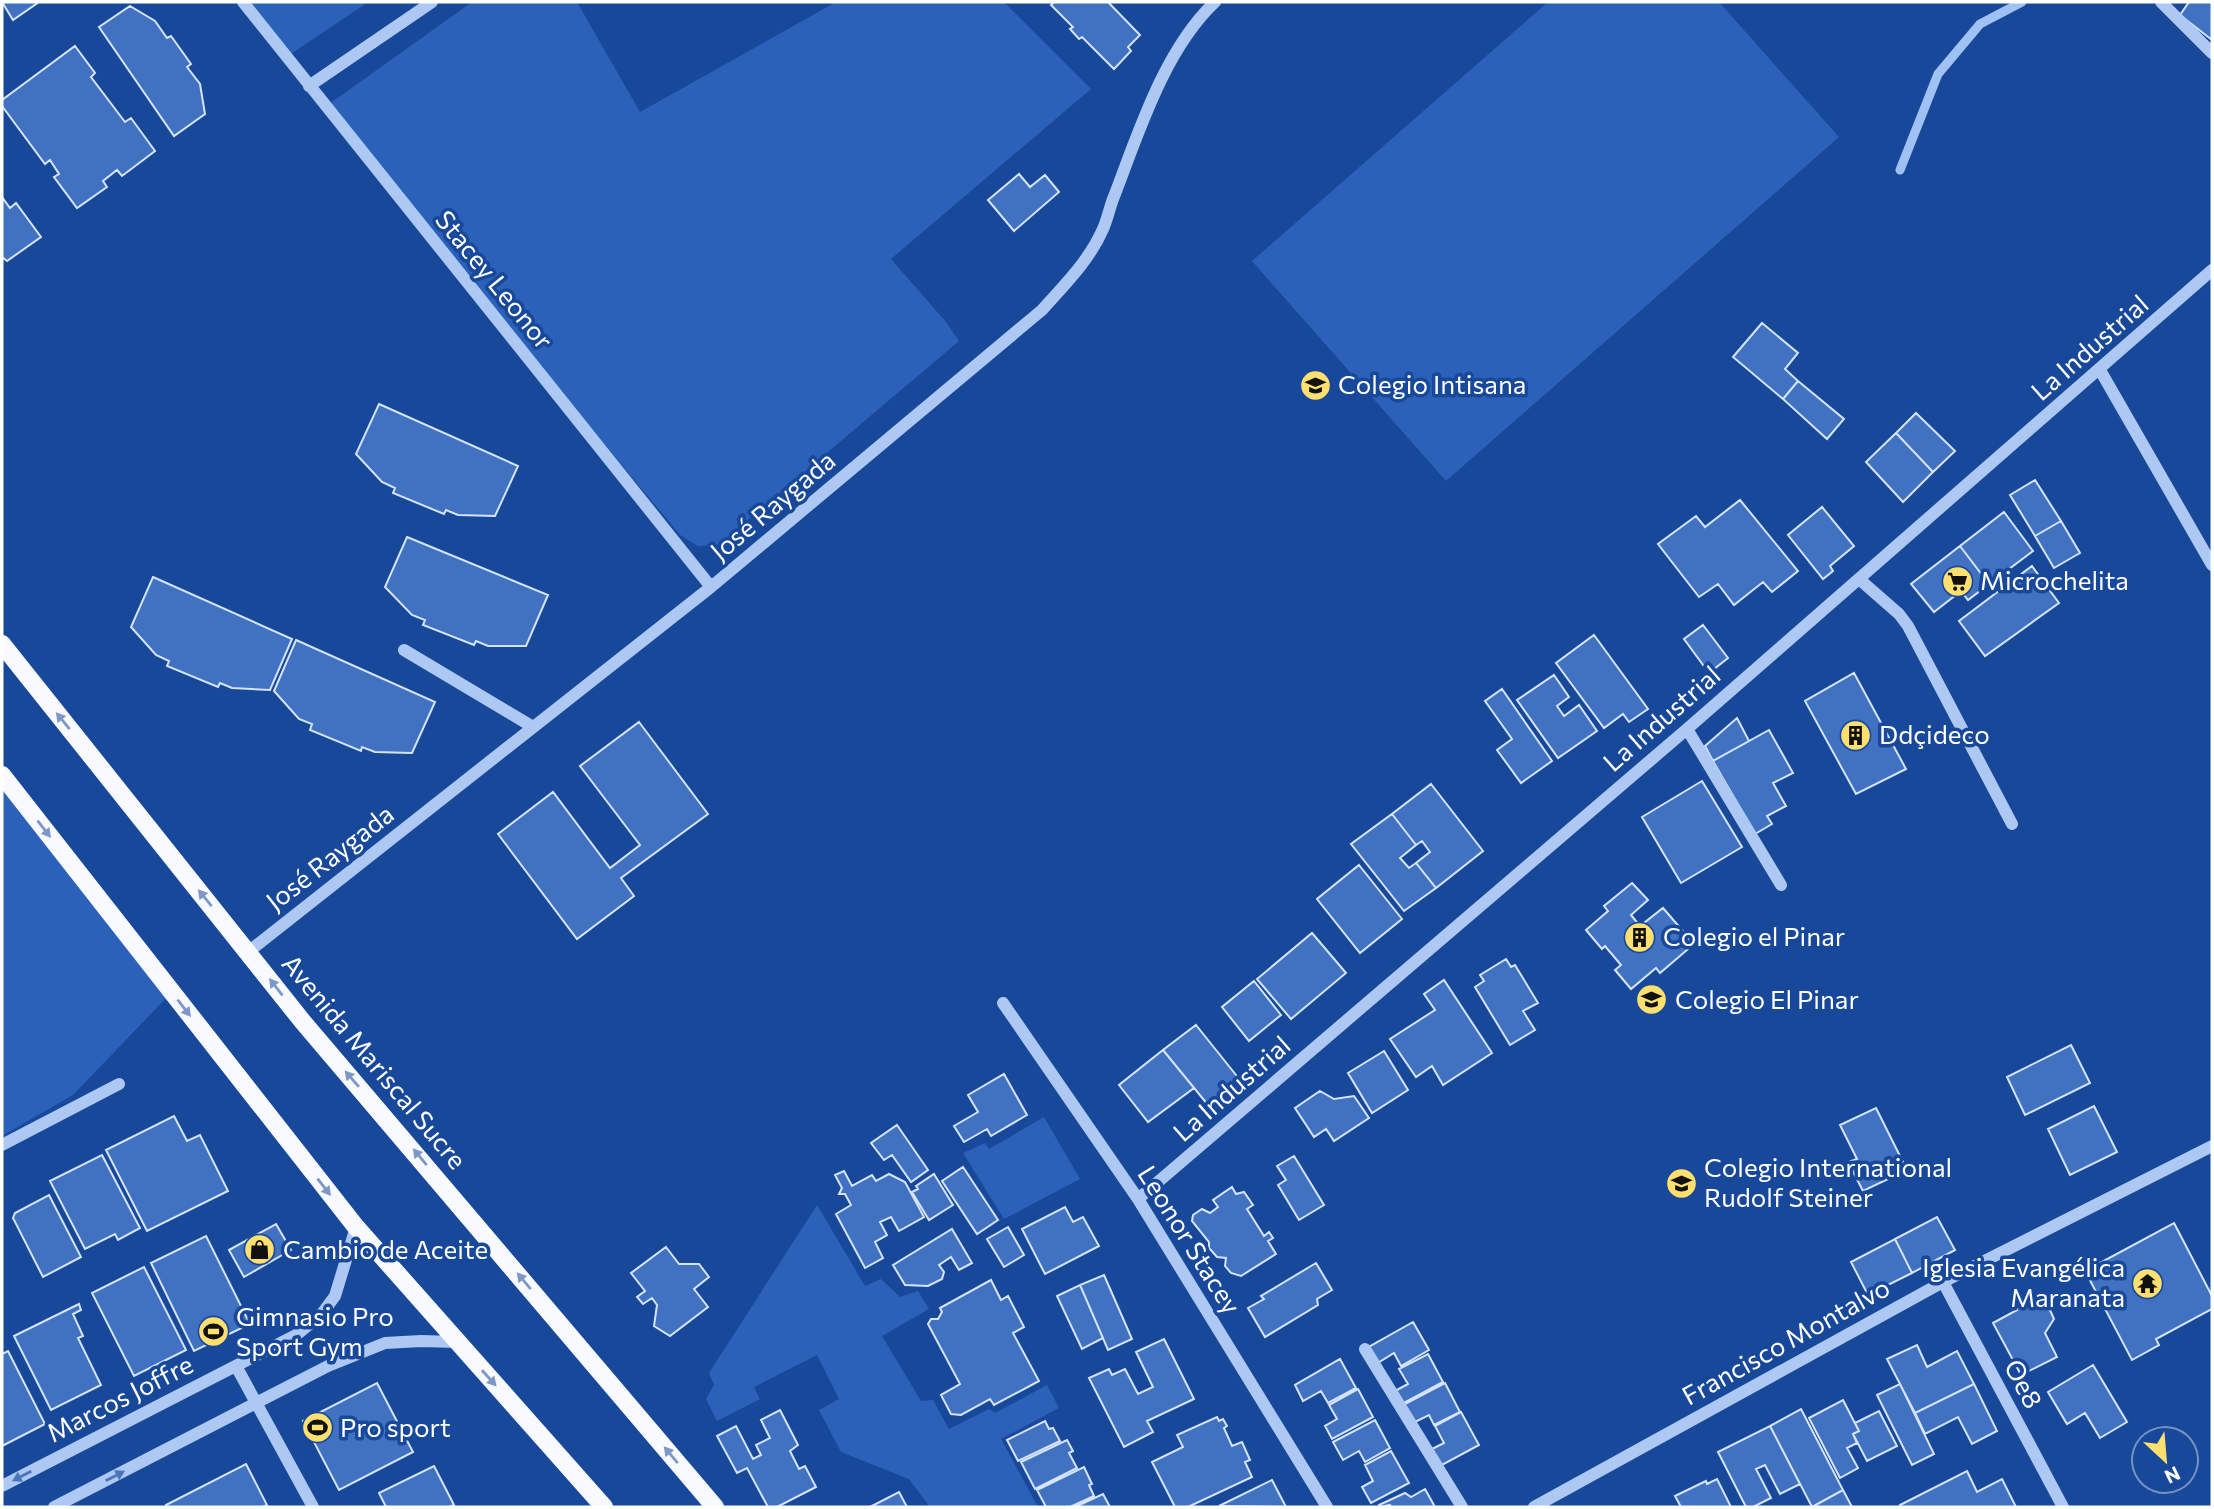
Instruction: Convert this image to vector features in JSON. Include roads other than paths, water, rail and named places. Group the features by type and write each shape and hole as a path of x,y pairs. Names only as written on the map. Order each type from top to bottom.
{"main road":[{"name":"Avenida Mariscal Sucre","path":"2,644 303,1022 715,1507"},
{"path":"2,775 356,1227 604,1507"}],"street":[{"name":"Stacey Leonor","path":"243,2 711,587"},
{"path":"309,86 432,2"},
{"name":"José Raygada","path":"248,952 711,587 1042,310 1086,261 1103,229 1153,99 1178,51 1215,2"},
{"path":"2161,2 2212,53"},
{"name":"La Industrial","path":"1138,1199 1687,729 2212,270"},
{"path":"2100,370 2212,565"},
{"path":"1859,579 1899,614 1908,626 2012,824"},
{"path":"404,649 533,727"},
{"path":"1687,729 1780,885"},
{"name":"Leonor Stacey","path":"1003,1003 1138,1199 1327,1507"},
{"path":"2,1145 119,1084"},
{"name":"Francisco Montalvo","path":"1534,1507 1942,1282 2212,1146"},
{"name":"Marcos Joffre","path":"2,1486 296,1335 321,1315 335,1296 356,1227"},
{"name":"Oe8","path":"1942,1282 2063,1507"},
{"path":"54,1507 328,1366 385,1343 457,1342"},
{"path":"1365,1349 1462,1507"},
{"path":"236,1366 313,1507"}],"waterway":[{"path":"1900,170 1938,74 1980,24 2022,2"}],"place":[{"name":"Colegio Intisana","path":"1315,385"},
{"name":"Microchelita","path":"1957,581"},
{"name":"Ddçideco","path":"1856,735"},
{"name":"Colegio el Pinar","path":"1640,937"},
{"name":"Colegio El Pinar","path":"1652,1000"},
{"name":"Colegio International Rudolf Steiner","path":"1681,1183"},
{"name":"Cambio de Aceite","path":"260,1250"},
{"name":"Iglesia Evangélica Maranata","path":"2148,1283"},
{"name":"Gimnasio Pro Sport Gym","path":"213,1332"},
{"name":"Pro sport","path":"317,1428"}]}
